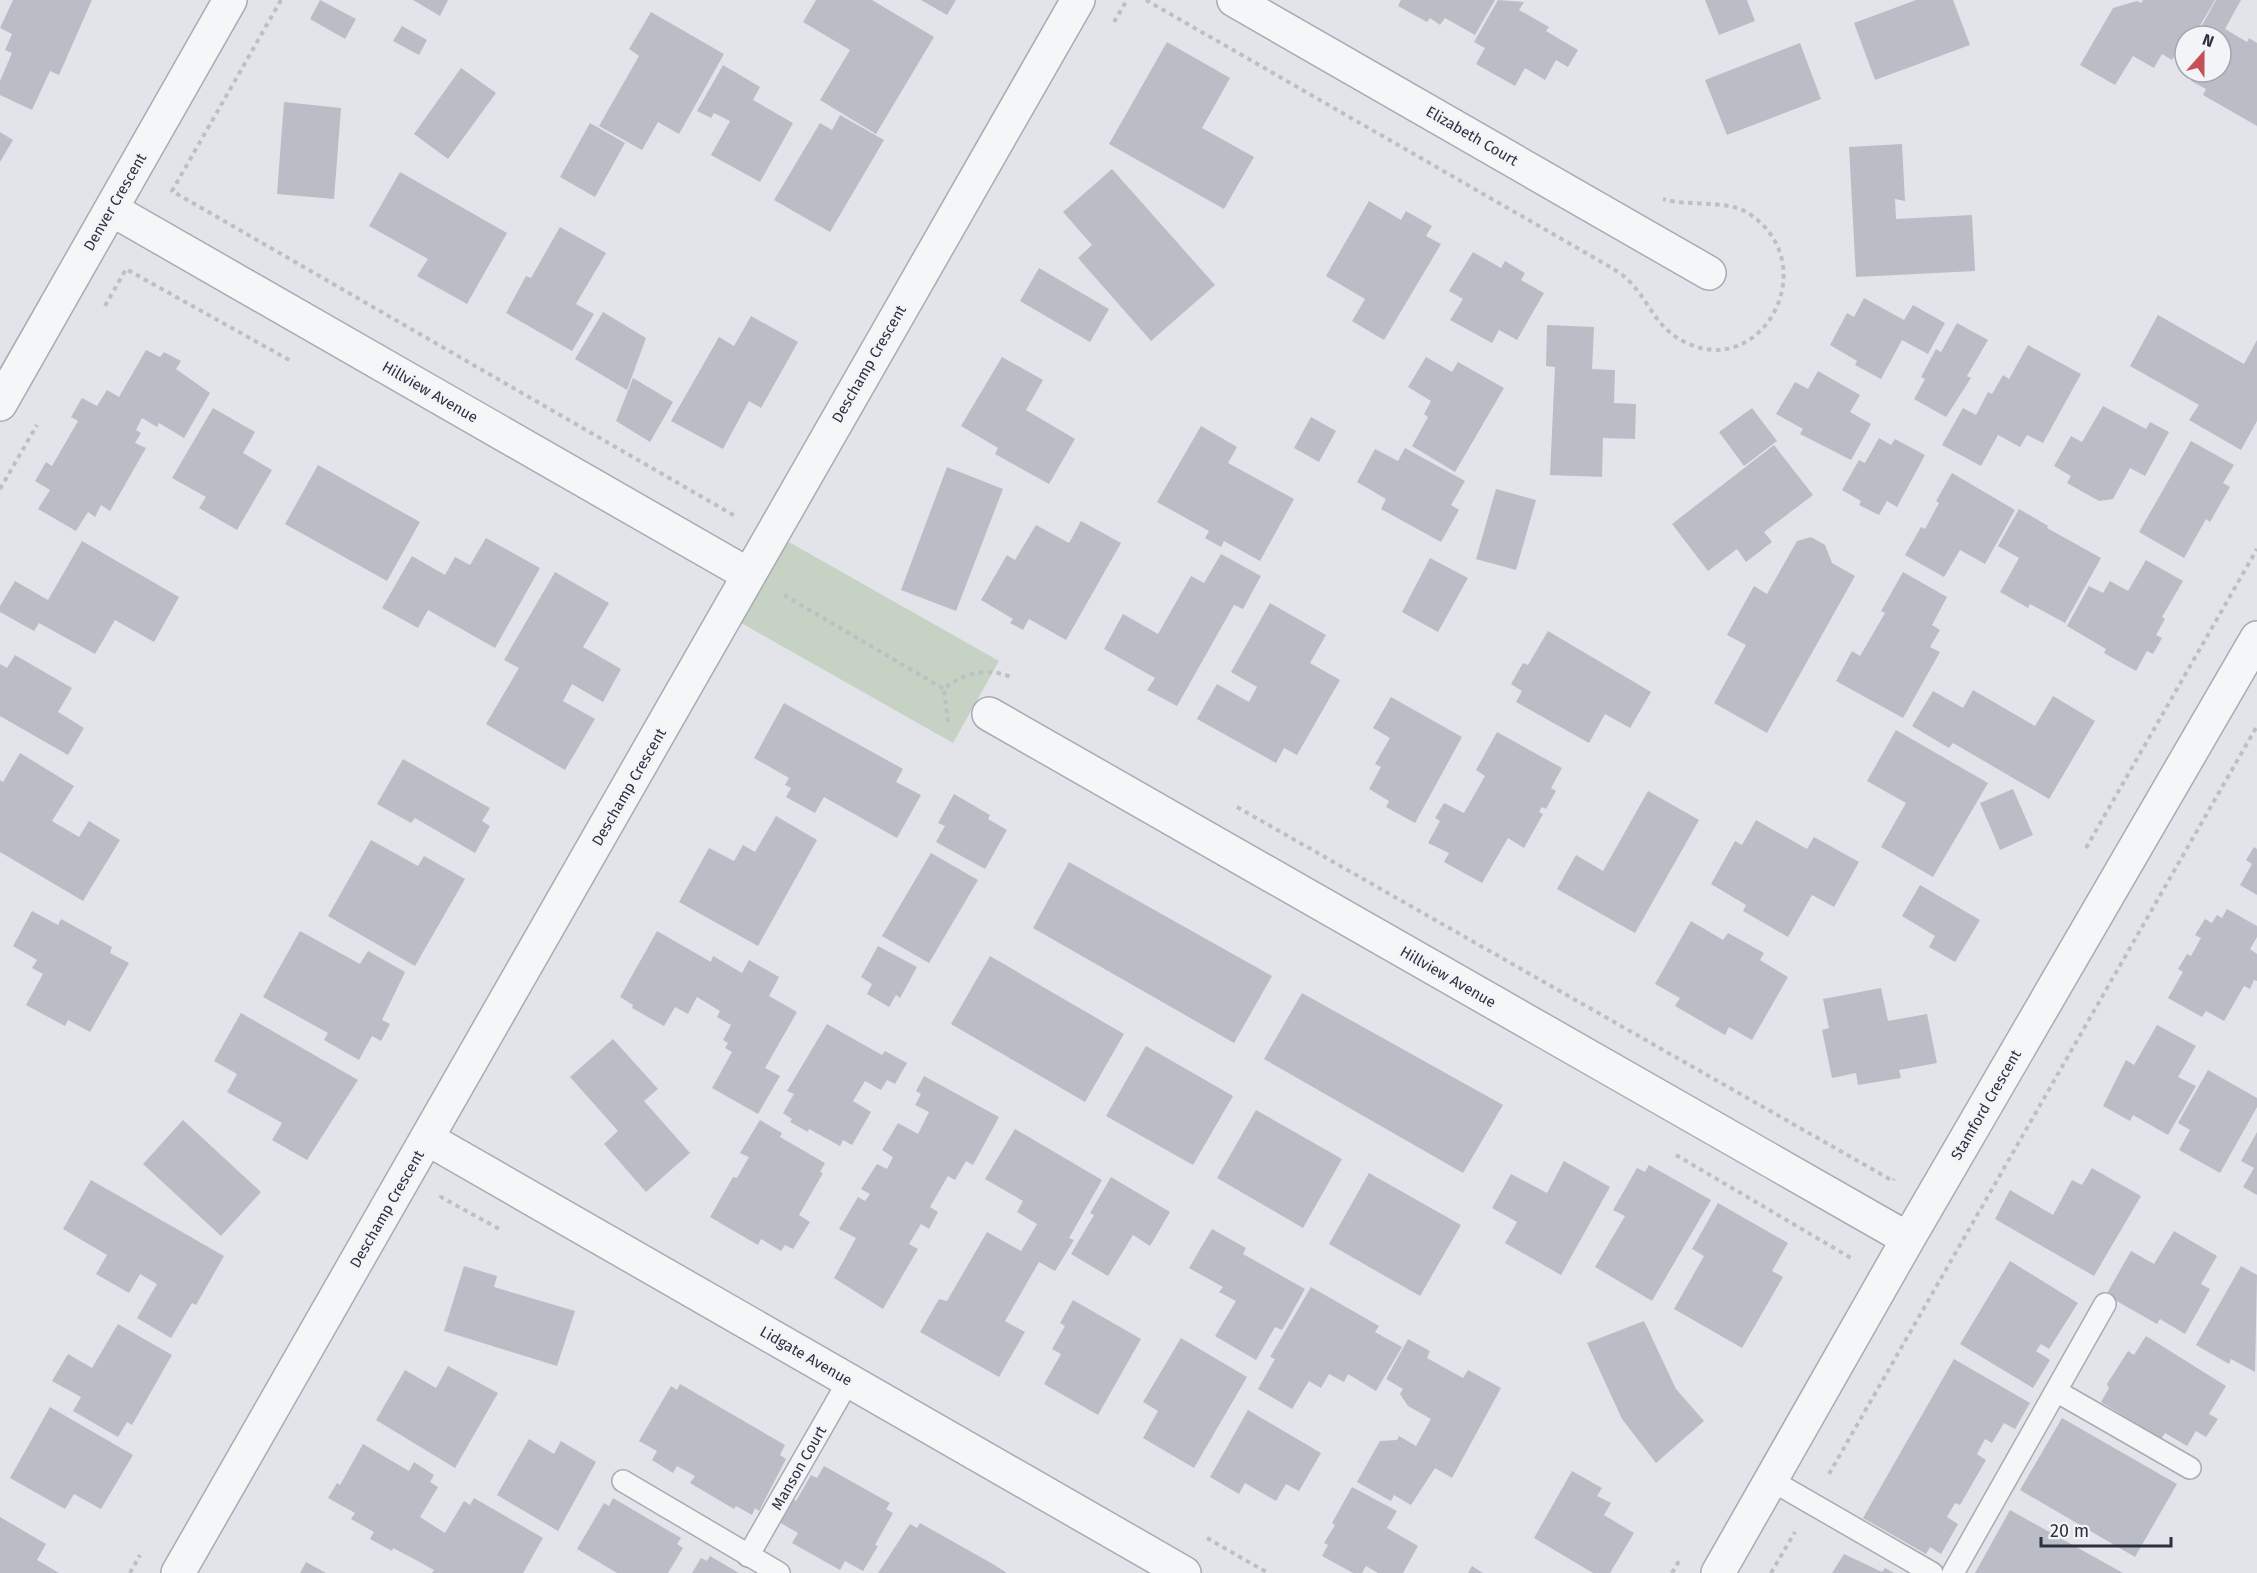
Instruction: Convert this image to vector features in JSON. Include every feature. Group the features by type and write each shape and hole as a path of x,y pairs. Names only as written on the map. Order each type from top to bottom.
{"street":[{"name":"Denver Crescent","path":"0,404 230,0"},
{"name":"Deschamp Crescent","path":"178,1573 1078,0"},
{"name":"Elizabeth Court","path":"1234,0 1709,273"},
{"name":"Hillview Avenue","path":"111,209 749,575"},
{"name":"Stamford Crescent","path":"1718,1573 1908,1239 2257,639"},
{"name":"Hillview Avenue","path":"989,714 1908,1239"},
{"name":"Lidgate Avenue","path":"428,1139 1182,1573"}],"lane":[{"path":"1953,1573 2105,1304"},
{"name":"Manson Court","path":"748,1556 849,1380"},
{"path":"2056,1391 2190,1468"},
{"path":"1771,1480 1932,1573"},
{"path":"623,1481 779,1573"}],"path":[{"path":"280,0 172,190 735,517"},
{"path":"784,595 944,689"},
{"path":"1771,1573 2257,726"}],"green space":[{"path":"773,533 999,661 953,743 727,615"}],"building":[{"path":"13,0 92,0 59,75 50,71 32,110 0,95 0,81 12,53 5,50 12,34 0,28"},
{"path":"320,0 356,19 345,39 310,19"},
{"path":"413,0 448,0 440,16"},
{"path":"816,0 872,0 934,37 876,134 820,100 850,50 803,22"},
{"path":"921,0 956,0 947,15"},
{"path":"1401,0 1495,0 1475,35 1445,18 1440,25 1430,18 1427,22 1398,6"},
{"path":"1498,0 1524,2 1519,10 1549,27 1546,31 1578,50 1568,67 1556,60 1545,80 1525,68 1515,86 1476,64 1485,48 1474,42"},
{"path":"1705,0 1747,0 1755,21 1719,35"},
{"path":"1916,0 1953,0 1970,45 1875,80 1854,23"},
{"path":"2143,0 2215,0 2201,24 2173,24 2172,60 2162,54 2154,68 2133,56 2115,85 2080,65 2113,8 2137,1 2141,3"},
{"path":"2216,0 2241,0 2228,24 2203,24"},
{"path":"651,12 724,54 679,134 658,122 642,150 599,126 639,56 629,49"},
{"path":"402,26 427,40 419,55 393,41"},
{"path":"2233,34 2247,42 2249,38 2257,43 2257,126 2203,95 2206,89 2197,84 2233,84"},
{"path":"1167,42 1230,78 1202,128 1254,157 1224,209 1109,144"},
{"path":"1800,43 1821,99 1727,135 1705,80"},
{"path":"723,65 760,87 753,100 793,123 760,182 711,155 730,121 714,113 711,118 697,111"},
{"path":"461,68 496,93 448,159 414,134"},
{"path":"284,102 341,108 334,199 277,194"},
{"path":"840,115 884,140 830,232 774,200 820,123 832,130"},
{"path":"590,123 625,143 595,197 560,177"},
{"path":"0,132 13,140 0,162"},
{"path":"1902,144 1905,201 1895,199 1896,219 1972,215 1975,271 1856,277 1849,147"},
{"path":"1112,169 1215,285 1151,341 1078,258 1092,245 1063,212"},
{"path":"400,172 507,233 467,304 417,276 428,259 369,226"},
{"path":"1369,201 1401,220 1406,211 1432,226 1426,236 1441,244 1384,340 1352,321 1365,299 1326,276"},
{"path":"560,227 606,253 576,304 594,314 572,351 506,313 526,276 531,278"},
{"path":"1473,252 1501,268 1505,261 1525,273 1521,280 1544,293 1517,340 1499,330 1492,343 1450,320 1463,299 1449,291"},
{"path":"1039,268 1109,309 1090,342 1020,301"},
{"path":"1864,298 1904,320 1913,305 1945,323 1928,354 1902,340 1881,379 1855,365 1857,361 1830,345 1847,313 1854,317"},
{"path":"603,312 646,338 627,390 575,359"},
{"path":"2158,315 2244,364 2257,340 2257,421 2241,450 2189,420 2199,405 2130,366"},
{"path":"751,316 798,342 761,408 749,401 723,449 671,421 719,337 734,346"},
{"path":"1957,323 1988,340 1967,376 1971,378 1946,417 1914,399 1925,379 1921,377 1936,349 1941,352"},
{"path":"1547,325 1594,327 1592,369 1615,370 1614,403 1636,404 1635,439 1603,438 1602,477 1550,475 1555,367 1546,366"},
{"path":"2028,345 2081,374 2043,443 2027,435 2020,447 1998,435 1981,466 1942,445 1963,408 1976,415 1988,392 1992,394 2003,375 2009,379"},
{"path":"146,350 160,357 164,352 181,361 176,369 210,393 184,438 159,423 157,427 142,418 136,430 141,433 135,443 146,448 110,511 101,505 95,517 88,512 76,531 38,509 50,490 35,481 46,462 52,466 78,421 71,417 82,398 97,406 107,390 119,397"},
{"path":"1002,357 1043,380 1026,410 1075,439 1049,484 995,454 998,448 961,426"},
{"path":"1426,357 1452,372 1458,362 1504,388 1455,472 1412,446 1428,417 1424,414 1431,401 1408,387"},
{"path":"1818,371 1860,395 1850,412 1871,424 1851,460 1800,434 1803,429 1776,414 1795,382 1808,389"},
{"path":"633,378 673,402 650,442 616,421"},
{"path":"2103,406 2146,429 2150,422 2169,432 2145,476 2130,468 2113,499 2099,501 2067,483 2071,476 2054,466 2071,436 2082,442"},
{"path":"213,408 255,432 243,453 272,470 237,530 199,508 206,497 172,478"},
{"path":"1752,408 1777,441 1744,466 1719,432"},
{"path":"1311,417 1336,431 1319,462 1294,448"},
{"path":"1201,426 1237,447 1228,463 1294,499 1260,561 1224,541 1221,547 1205,538 1209,531 1157,502"},
{"path":"1879,438 1891,445 1895,439 1925,455 1897,507 1887,501 1879,515 1859,505 1861,501 1842,490 1859,460 1865,463"},
{"path":"2191,441 2234,465 2223,483 2230,487 2210,522 2206,519 2184,558 2139,532"},
{"path":"1774,445 1813,495 1764,532 1772,542 1746,562 1737,549 1708,571 1672,524"},
{"path":"1405,448 1465,481 1451,505 1459,510 1441,542 1381,509 1386,499 1357,482 1375,449 1398,461"},
{"path":"318,465 420,522 387,581 285,524"},
{"path":"947,467 1003,489 956,611 901,590"},
{"path":"1952,473 2015,510 1985,564 1960,550 1944,577 1905,555 1921,527 1925,529 1939,503 1936,501"},
{"path":"1496,489 1536,500 1516,570 1476,559"},
{"path":"2019,509 2048,526 2047,528 2101,558 2065,623 2030,604 2028,608 2000,592 2019,558 1998,546"},
{"path":"1081,521 1121,543 1066,640 1029,619 1023,630 1010,623 1013,619 981,600 1007,555 1015,560 1036,525 1069,543"},
{"path":"1811,537 1825,545 1832,563 1855,576 1767,733 1714,703 1746,645 1727,635 1754,586 1767,594 1797,541"},
{"path":"486,538 540,568 495,648 428,610 418,628 382,608 412,556 445,575 455,557 470,565"},
{"path":"82,541 179,597 154,642 115,620 95,654 39,623 34,631 0,612 0,606 15,581 48,600"},
{"path":"1221,554 1261,576 1243,609 1234,605 1177,706 1147,690 1155,678 1104,649 1123,614 1158,634 1191,576 1204,583"},
{"path":"1430,558 1468,578 1438,632 1402,612"},
{"path":"2146,560 2183,581 2162,617 2165,619 2156,635 2162,638 2153,654 2147,651 2136,671 2104,653 2106,649 2067,626 2089,586 2103,593 2110,581 2128,591"},
{"path":"555,572 609,603 583,647 621,669 603,702 572,684 563,701 595,719 565,770 486,724 519,668 504,660"},
{"path":"1903,572 1947,597 1932,625 1940,630 1930,647 1940,652 1903,718 1836,681 1852,651 1860,656 1885,613 1881,611"},
{"path":"1270,603 1326,635 1310,663 1340,680 1297,755 1284,748 1276,763 1197,719 1217,684 1249,702 1257,687 1231,672"},
{"path":"1548,631 1651,692 1630,728 1605,714 1589,743 1516,702 1522,691 1511,684 1523,663 1528,665"},
{"path":"15,655 72,688 58,712 84,728 68,755 0,716 0,664 7,668"},
{"path":"1973,690 2035,726 2053,696 2095,721 2049,799 1953,743 1949,748 1912,726 1933,691 1963,708"},
{"path":"1391,697 1462,737 1415,823 1386,807 1389,801 1369,789 1381,767 1375,764 1390,738 1373,728"},
{"path":"784,703 903,769 896,782 921,795 897,838 824,797 815,813 786,797 791,788 785,785 789,778 754,758"},
{"path":"1896,730 1988,783 1933,877 1881,847 1906,803 1867,781"},
{"path":"1497,732 1562,768 1551,788 1556,791 1546,809 1542,807 1539,812 1543,814 1524,848 1508,838 1482,883 1444,862 1449,853 1428,843 1440,821 1435,818 1444,803 1464,813 1485,776 1476,770"},
{"path":"20,753 74,786 52,821 79,837 89,821 120,840 83,901 0,852 0,780 3,782"},
{"path":"403,759 490,808 482,821 490,826 475,853 415,818 411,823 377,804"},
{"path":"2013,789 2033,835 2000,850 1980,803"},
{"path":"1648,791 1699,820 1635,933 1557,889 1576,855 1603,871"},
{"path":"954,794 990,815 988,819 1007,830 985,869 936,842 945,826 938,823"},
{"path":"776,816 817,840 758,946 679,902 709,848 734,861 743,845 755,852"},
{"path":"1756,820 1807,849 1814,837 1859,862 1834,907 1812,895 1788,937 1743,911 1746,905 1711,884 1735,841 1742,845"},
{"path":"371,840 418,866 424,856 465,879 415,966 328,916"},
{"path":"2254,847 2257,849 2257,895 2240,885 2252,864 2246,860"},
{"path":"931,853 978,880 929,963 882,936"},
{"path":"1069,862 1272,976 1234,1043 1033,928"},
{"path":"1920,885 1980,920 1955,962 1929,947 1935,936 1902,916"},
{"path":"2227,909 2257,926 2257,937 2250,949 2257,954 2257,981 2254,980 2250,989 2244,986 2224,1021 2206,1011 2202,1017 2168,998 2183,972 2178,969 2187,954 2191,956 2201,938 2195,935 2205,919 2212,923 2217,915 2222,918"},
{"path":"32,911 58,925 61,919 112,947 110,953 129,963 90,1032 68,1020 65,1026 26,1005 43,974 32,968 37,960 13,946"},
{"path":"1691,921 1723,940 1728,933 1764,953 1760,960 1788,977 1752,1040 1729,1027 1725,1035 1675,1006 1680,998 1655,984"},
{"path":"300,931 360,964 368,951 405,972 382,1020 390,1024 381,1041 372,1036 359,1060 324,1040 328,1033 263,997"},
{"path":"657,931 711,962 713,956 742,973 749,960 779,977 769,996 797,1012 765,1068 780,1076 758,1114 712,1088 732,1052 725,1048 728,1043 723,1040 731,1025 717,1017 720,1011 697,997 688,1014 675,1007 664,1026 632,1008 633,1005 620,997"},
{"path":"878,946 917,967 900,998 896,995 889,1007 867,994 872,984 861,977"},
{"path":"990,956 1124,1034 1085,1102 951,1024"},
{"path":"1881,988 1888,1021 1927,1014 1937,1063 1899,1070 1901,1078 1858,1085 1856,1073 1832,1078 1822,1030 1829,1028 1823,999"},
{"path":"1302,993 1503,1105 1463,1173 1264,1059"},
{"path":"241,1013 358,1080 307,1160 272,1140 282,1123 227,1092 237,1074 214,1061"},
{"path":"827,1024 882,1055 885,1051 907,1063 895,1084 887,1080 881,1090 865,1081 853,1101 871,1112 852,1145 843,1140 840,1146 809,1129 808,1132 790,1122 792,1119 783,1113 794,1094 787,1091"},
{"path":"2157,1025 2196,1046 2178,1077 2196,1086 2168,1135 2133,1115 2130,1121 2103,1106 2126,1060 2134,1065"},
{"path":"613,1039 658,1089 644,1101 690,1153 646,1192 604,1144 618,1131 570,1077"},
{"path":"1146,1046 1233,1096 1193,1165 1106,1116"},
{"path":"2208,1070 2257,1098 2257,1107 2220,1173 2179,1150 2190,1130 2178,1123"},
{"path":"924,1076 999,1117 973,1165 966,1161 955,1180 948,1176 930,1207 938,1212 929,1229 921,1224 909,1244 918,1249 883,1309 834,1278 856,1238 839,1229 858,1197 865,1201 870,1194 861,1189 877,1164 887,1169 893,1157 882,1150 898,1123 918,1134 929,1112 915,1105 921,1094 916,1091"},
{"path":"1256,1110 1342,1159 1303,1228 1217,1178"},
{"path":"183,1120 261,1192 221,1236 143,1164"},
{"path":"760,1120 782,1133 780,1137 825,1163 820,1172 823,1173 799,1215 810,1222 793,1249 785,1245 781,1251 761,1239 758,1245 710,1217 733,1177 737,1178 749,1157 740,1153"},
{"path":"1015,1129 1102,1180 1069,1238 1074,1240 1055,1271 1039,1262 1005,1321 1025,1332 999,1377 920,1332 939,1299 947,1301 987,1232 1021,1251 1037,1224 1017,1212 1023,1201 985,1179"},
{"path":"2257,1132 2257,1195 2243,1187 2254,1168 2241,1161"},
{"path":"1564,1161 1610,1187 1561,1275 1505,1243 1517,1222 1492,1208 1511,1174 1547,1193"},
{"path":"1649,1165 1711,1200 1652,1301 1595,1267 1625,1216 1613,1210 1637,1168 1645,1172"},
{"path":"2092,1168 2141,1196 2094,1276 1995,1219 2010,1190 2053,1215 2072,1180 2082,1185"},
{"path":"1369,1173 1461,1225 1420,1296 1329,1244"},
{"path":"1111,1177 1170,1212 1150,1246 1133,1235 1108,1276 1071,1254 1094,1215 1090,1213"},
{"path":"91,1180 224,1256 196,1305 192,1303 171,1338 137,1318 157,1284 140,1274 129,1293 96,1274 107,1255 63,1229"},
{"path":"1718,1203 1788,1243 1772,1271 1783,1277 1742,1348 1674,1309 1704,1256 1692,1249"},
{"path":"1212,1229 1246,1248 1243,1254 1305,1289 1282,1330 1275,1327 1256,1360 1215,1336 1236,1301 1219,1292 1223,1287 1189,1268"},
{"path":"2174,1231 2217,1256 2201,1284 2210,1289 2185,1334 2160,1319 2157,1324 2106,1295 2131,1251 2154,1264"},
{"path":"2010,1261 2078,1303 2049,1349 2041,1344 2036,1351 2050,1360 2033,1388 1960,1344"},
{"path":"464,1266 497,1276 494,1287 575,1311 557,1366 444,1331"},
{"path":"2241,1266 2257,1275 2255,1372 2231,1359 2229,1364 2196,1345"},
{"path":"1311,1287 1379,1326 1375,1332 1402,1347 1376,1391 1348,1374 1344,1382 1329,1374 1321,1388 1309,1381 1292,1409 1258,1389 1275,1359 1270,1357"},
{"path":"1073,1300 1141,1339 1098,1415 1044,1384 1061,1354 1052,1349 1065,1326 1060,1323"},
{"path":"1644,1321 1676,1389 1704,1421 1656,1463 1622,1419 1587,1343"},
{"path":"118,1324 172,1355 132,1425 127,1422 118,1437 73,1411 81,1397 52,1381 68,1354 92,1368"},
{"path":"2146,1336 2226,1386 2209,1414 2218,1419 2206,1437 2196,1431 2187,1446 2165,1433 2161,1439 2101,1402 2109,1388 2107,1384 2128,1351 2134,1355"},
{"path":"1181,1338 1247,1377 1194,1468 1143,1438 1158,1411 1143,1402"},
{"path":"1408,1339 1430,1351 1427,1358 1463,1378 1468,1370 1501,1388 1452,1478 1435,1468 1411,1505 1394,1495 1391,1501 1357,1482 1380,1441 1397,1440 1399,1436 1416,1446 1431,1419 1408,1406 1400,1394 1403,1389 1386,1379"},
{"path":"1954,1359 2030,1403 2015,1429 2004,1423 1992,1443 1985,1439 1977,1454 1986,1460 1960,1505 1955,1503 1947,1517 1958,1524 1941,1554 1930,1547 1926,1554 1863,1518"},
{"path":"448,1366 498,1393 455,1468 376,1420 405,1370 436,1388"},
{"path":"680,1384 785,1445 780,1455 786,1459 759,1511 755,1508 752,1515 736,1506 734,1509 690,1483 695,1476 677,1466 673,1473 652,1460 657,1451 639,1441 671,1386 677,1390"},
{"path":"50,1407 133,1455 101,1509 74,1494 65,1509 10,1478"},
{"path":"1248,1410 1321,1453 1299,1491 1286,1484 1276,1501 1245,1483 1239,1494 1210,1477"},
{"path":"2062,1418 2177,1484 2135,1557 2020,1490"},
{"path":"529,1439 554,1454 561,1441 596,1462 558,1531 497,1495"},
{"path":"363,1444 409,1471 414,1462 434,1475 430,1482 438,1487 420,1517 445,1533 464,1501 470,1505 474,1498 543,1538 523,1573 432,1573 434,1570 414,1559 393,1548 392,1551 370,1539 374,1532 351,1519 355,1513 328,1498 337,1483 340,1485"},
{"path":"824,1466 890,1503 886,1509 893,1513 875,1545 878,1546 863,1571 845,1561 840,1570 792,1543 798,1533 779,1522 792,1499 796,1501 811,1475 817,1478"},
{"path":"1572,1471 1602,1488 1597,1496 1611,1503 1604,1515 1634,1533 1610,1573 1593,1573 1534,1538"},
{"path":"1352,1487 1397,1511 1387,1528 1418,1546 1403,1573 1378,1573 1366,1566 1362,1573 1353,1573 1322,1556 1328,1545 1324,1543 1335,1525 1332,1523"},
{"path":"613,1498 681,1538 677,1544 683,1548 668,1573 617,1573 577,1549 604,1503 609,1506"},
{"path":"2010,1510 2123,1573 1975,1573"},
{"path":"0,1517 46,1544 37,1560 59,1573 0,1573"},
{"path":"920,1523 1007,1573 878,1573 910,1524 917,1528"},
{"path":"1844,1554 1882,1572 1885,1568 1894,1573 1832,1573"},
{"path":"710,1556 739,1573 692,1573 701,1558 707,1561"},
{"path":"306,1562 326,1573 300,1573"},
{"path":"1472,1566 1483,1573 1468,1573"}]}
